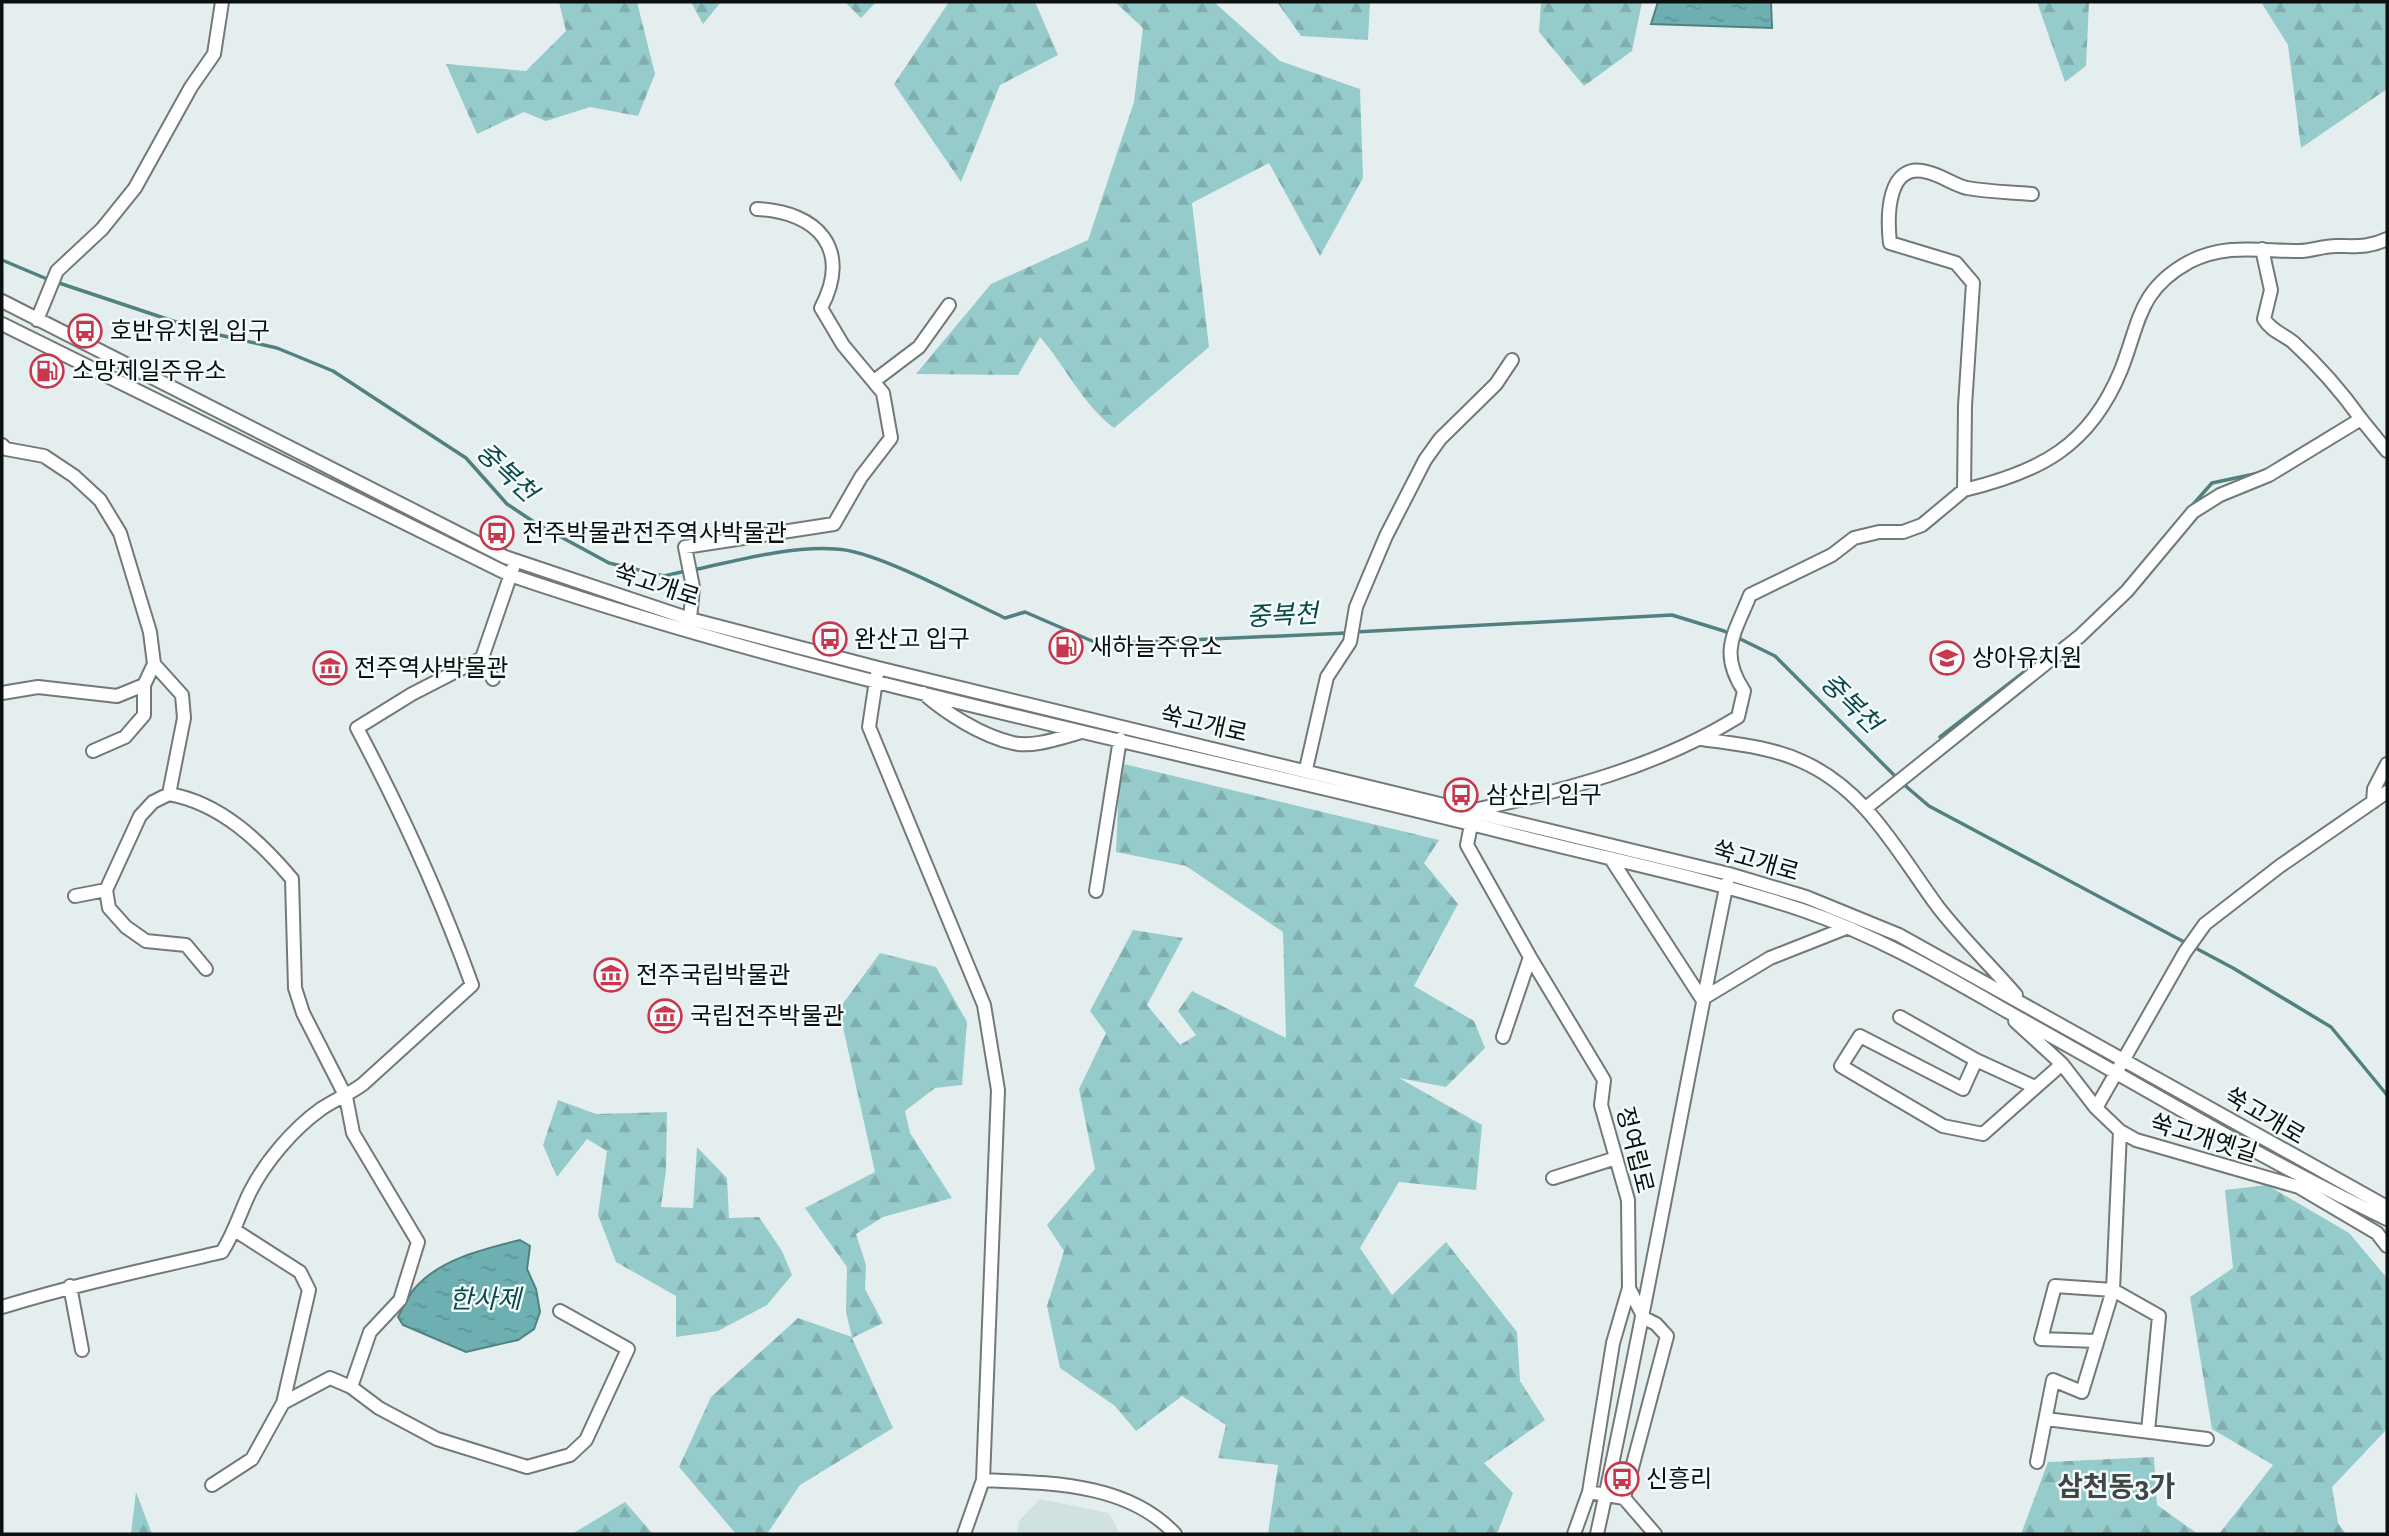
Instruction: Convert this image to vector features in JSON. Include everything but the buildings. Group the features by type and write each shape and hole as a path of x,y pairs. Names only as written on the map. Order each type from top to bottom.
{"street":[{"path":"37,320 57,271 102,229 135,188 191,87 214,54 222,2"},
{"path":"1964,490 1965,406 1973,283 1956,262 1890,243 1893,191 1898,178 1907,171 1925,171 1964,187 2032,194"},
{"path":"690,619 693,587 685,547 834,524 861,477 891,438 883,393 843,345 821,308 833,286 835,261 824,237 807,221 780,210 757,209"},
{"path":"1474,810 1556,793 1702,739 1738,718 1744,691 1733,674 1729,651 1750,595 1832,555 1854,538 1879,532 1903,532 1922,525 1964,490 2029,471 2057,456 2079,436 2109,397 2144,301 2158,285 2188,263 2216,250 2302,251 2333,246 2369,247 2387,239"},
{"path":"2262,249 2270,290 2264,319 2277,335 2292,341 2311,363 2337,385 2387,451"},
{"name":"쑥고개로","path":"2,300 516,561 690,619 877,674 920,691 1471,824 1726,888 1802,910 1895,948 2387,1219"},
{"path":"874,381 919,347 949,305"},
{"name":"쑥고개로","path":"2,324 510,575 688,633 1306,769 1729,874 1806,897 1899,935 2387,1207"},
{"path":"1306,769 1327,677 1350,642 1355,616 1386,536 1425,460 1440,439 1496,384 1512,360"},
{"path":"1867,807 2080,636 2127,591 2193,512 2220,495 2269,475 2361,419"},
{"path":"2,445 6,449 44,456 100,500 120,533 150,632 155,664 182,695 184,718 169,794"},
{"path":"2,1307 70,1286 116,1279 222,1252 236,1231 250,1192 286,1141 321,1109 346,1097 472,985 445,909 396,801 358,728 412,694 482,658 516,561"},
{"path":"482,658 493,679"},
{"path":"93,751 125,737 139,723 144,715 144,685 155,664"},
{"path":"877,674 869,727 984,1005 998,1090 983,1480 964,1534"},
{"path":"2,693 38,687 117,696 144,685"},
{"path":"920,691 982,731 1015,744 1049,741 1086,732"},
{"path":"1096,891 1120,739"},
{"path":"1702,739 1771,750 1803,761 1837,782 1867,807 1940,910 2022,1002"},
{"path":"2373,802 2374,789 2387,764"},
{"path":"2096,1108 2185,952 2205,924 2280,866 2387,792"},
{"path":"206,969 186,945 146,941 126,928 109,908 106,890 140,816 153,802 169,794 190,798 225,816 279,863 292,879 295,988 303,1013 346,1097 353,1133 418,1242 400,1300 370,1332 351,1387"},
{"name":"정여립로","path":"1474,810 1467,845 1604,1080 1601,1105 1628,1200 1629,1288 1613,1343 1589,1492 1574,1534"},
{"path":"1611,859 1702,999 1770,958 1846,928"},
{"name":"정여립로","path":"1597,1534 1644,1318 1702,999 1729,874"},
{"path":"75,897 106,890"},
{"path":"1503,1037 1530,957"},
{"name":"쑥고개옛길","path":"2000,1007 2062,1064 2096,1108 2120,1131 2136,1140 2299,1187 2377,1233 2387,1246"},
{"path":"1900,1017 1976,1060 2035,1087"},
{"path":"1976,1060 1963,1089 1860,1036 1841,1066 1943,1126 1983,1134 2062,1064"},
{"path":"2038,1462 2053,1380 2082,1392 2113,1290 2120,1131"},
{"path":"1553,1178 1616,1158"},
{"path":"212,1485 252,1459 283,1403 309,1290 300,1272 236,1231"},
{"path":"70,1286 82,1350"},
{"path":"2097,1340 2041,1339 2055,1286 2113,1290 2159,1316 2148,1431"},
{"path":"1624,1498 1667,1336 1644,1318 1629,1288"},
{"path":"283,1403 330,1378 351,1387 390,1414 437,1439 527,1467 570,1455 586,1440 628,1349 560,1311"},
{"path":"2046,1419 2207,1438"},
{"path":"983,1480 1046,1482 1127,1499 1175,1534"},
{"path":"1589,1492 1605,1497 1624,1498 1655,1534"}],"shaded area":[{"path":"1040,1499 1109,1513 1120,1534 1017,1534 1019,1521"}],"green space":[{"path":"559,2 637,2 655,74 638,116 590,107 546,121 524,112 477,134 446,64 526,71 566,31"},
{"path":"691,2 721,2 703,24"},
{"path":"845,2 876,2 861,18"},
{"path":"949,2 1035,2 1058,55 1000,85 961,182 894,84"},
{"path":"1115,2 1214,2 1280,61 1360,89 1363,178 1320,256 1269,163 1192,203 1209,347 1114,428 1084,397 1040,337 1018,375 916,374 991,284 1088,240 1134,102 1143,28"},
{"path":"1277,2 1370,2 1368,40 1301,36"},
{"path":"1541,2 1642,2 1632,51 1584,86 1539,32"},
{"path":"2037,2 2089,2 2086,66 2065,82"},
{"path":"2261,2 2387,2 2387,89 2301,148 2288,45"},
{"path":"1120,763 1439,840 1424,863 1458,904 1414,986 1474,1021 1485,1048 1446,1087 1399,1078 1482,1125 1476,1190 1399,1182 1360,1248 1392,1295 1446,1242 1517,1332 1520,1381 1545,1420 1484,1463 1513,1493 1497,1534 1268,1534 1278,1465 1218,1458 1226,1425 1182,1396 1136,1431 1115,1406 1060,1368 1047,1306 1064,1251 1047,1225 1095,1169 1079,1089 1106,1033 1090,1011 1133,930 1183,938 1147,1005 1180,1045 1196,1035 1178,1011 1192,991 1286,1038 1283,932 1186,866 1116,852"},
{"path":"880,953 936,967 967,1022 962,1085 935,1088 905,1111 910,1133 952,1198 883,1217 856,1234 866,1265 865,1289 883,1323 852,1338 893,1428 800,1485 767,1534 736,1534 679,1467 711,1397 798,1318 852,1337 846,1312 847,1267 805,1208 875,1172 839,1009"},
{"path":"558,1100 596,1114 667,1112 666,1170 661,1207 693,1208 697,1147 727,1178 729,1218 759,1217 782,1251 792,1275 767,1305 718,1331 676,1337 676,1296 616,1262 598,1215 607,1151 587,1139 557,1177 543,1145"},
{"path":"2267,1185 2349,1233 2387,1278 2387,1429 2332,1487 2338,1523 2346,1534 2219,1534 2273,1465 2212,1429 2190,1297 2233,1268 2225,1190"},
{"path":"2154,1457 2157,1505 2198,1534 2021,1534 2048,1462"},
{"path":"136,1492 152,1534 131,1534"},
{"path":"625,1502 653,1534 572,1534"}],"water":[{"path":"1658,2 1771,2 1772,28 1651,24"},
{"name":"한사제","path":"520,1240 530,1246 527,1269 536,1289 540,1312 534,1329 518,1340 466,1352 403,1325 398,1317 412,1291 425,1278 463,1256"}],"waterway":[{"name":"중복천","path":"2,260 47,279 206,332 277,348 333,371 466,458 507,504 537,524 609,563 664,576 686,571"},
{"path":"2189,509 2212,483 2259,473"},
{"name":"중복천","path":"693,570 800,550 836,549 853,552 896,567 1005,618 1025,612 1099,644 1347,633"},
{"name":"중복천","path":"1355,632 1672,615 1724,631 1775,656 1897,778"},
{"path":"1940,737 2064,641"},
{"name":"중복천","path":"1902,783 1929,806 2233,968 2331,1027 2387,1095"}],"place":[{"name":"호반유치원 입구","path":"85,331"},
{"name":"소망제일주유소","path":"47,371"},
{"name":"전주박물관전주역사박물관","path":"497,533"},
{"name":"완산고 입구","path":"830,639"},
{"name":"새하늘주유소","path":"1066,647"},
{"name":"상아유치원","path":"1947,658"},
{"name":"전주역사박물관","path":"330,668"},
{"name":"삼산리 입구","path":"1461,795"},
{"name":"전주국립박물관","path":"611,975"},
{"name":"국립전주박물관","path":"665,1016"},
{"name":"신흥리","path":"1622,1479"}],"district":[{"name":"삼천동3가","path":"2116,1486"}]}
